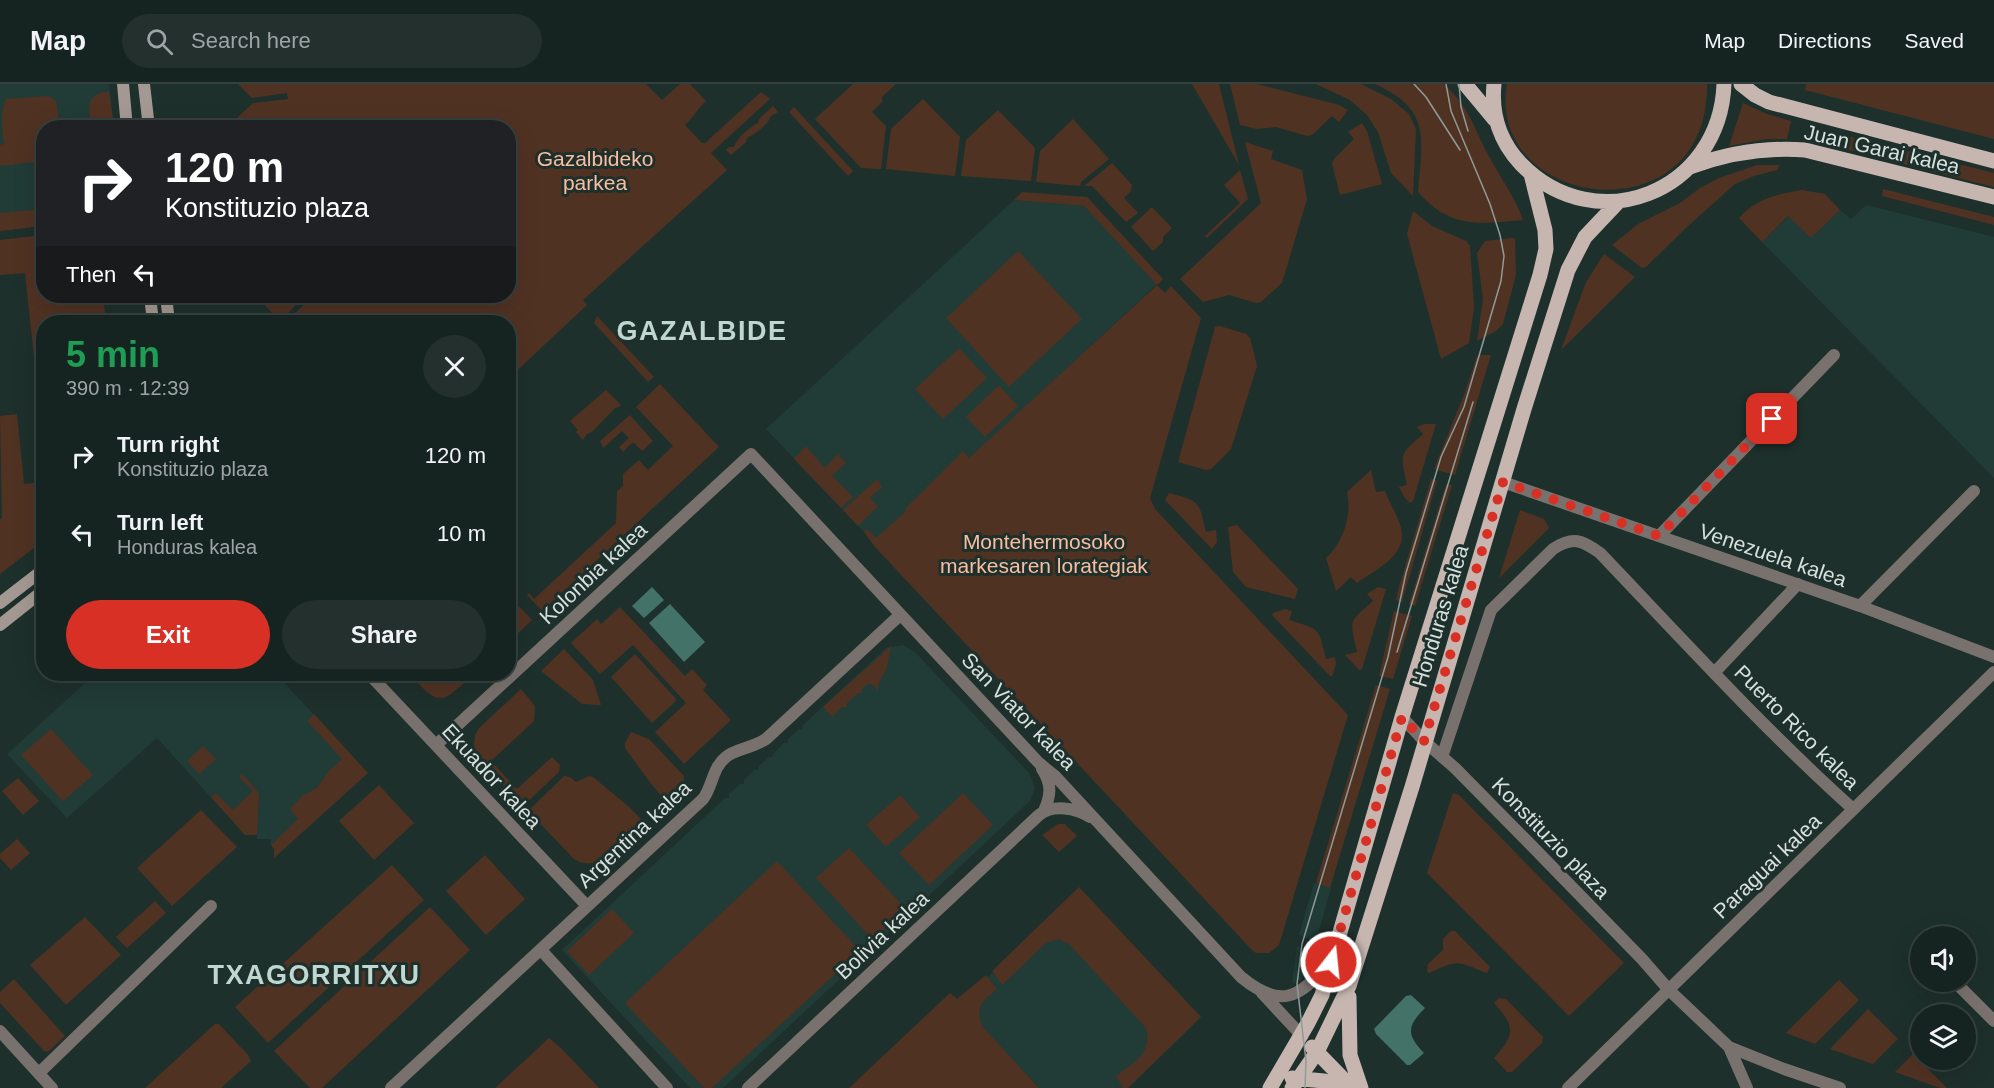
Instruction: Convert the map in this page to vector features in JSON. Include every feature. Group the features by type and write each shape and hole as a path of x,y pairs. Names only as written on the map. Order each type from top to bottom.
{"main road":[{"path":"123,84 127,120"},
{"path":"144,84 148,120"},
{"path":"1465,84 1495,120 1504,140 1531,174 1550,187 1572,196 1595,201 1619,201 1640,197 1660,189 1690,167 1706,147 1715,128 1721,108 1724,84"},
{"path":"1494,84 1495,120"},
{"name":"Juan Garai kalea","path":"1741,84 1769,102 1994,160"},
{"name":"Juan Garai kalea","path":"1690,167 1710,160 1757,150 1779,148 1805,150 1994,197"},
{"name":"Honduras kalea","path":"1273,1083 1302,1036 1322,995 1402,717 1520,340 1546,249 1544,220 1531,174"},
{"name":"Honduras kalea","path":"1296,1083 1317,1052 1349,986 1568,270 1585,237 1619,201"},
{"path":"0,603 36,575"},
{"path":"0,625 36,596"},
{"path":"1349,986 1350,1054 1361,1088"},
{"path":"1302,1036 1352,1088"},
{"path":"1273,1083 1324,1081 1347,1088"}],"street":[{"path":"1659,536 1834,355"},
{"name":"San Viator kalea","path":"751,454 1241,977 1261,992 1302,1036"},
{"name":"Kolonbia kalea","path":"516,671 751,454"},
{"name":"Venezuela kalea","path":"1503,482 1860,606 1994,657"},
{"path":"1860,606 1974,491"},
{"name":"Puerto Rico kalea","path":"1442,757 1491,610 1553,549 1563,542 1574,540 1586,543 1600,553 1714,673 1853,809"},
{"name":"Puerto Rico kalea","path":"1714,673 1798,584"},
{"name":"Argentina kalea","path":"391,1088 703,799 708,793 715,770 727,755 756,746 766,739 900,615"},
{"name":"Paraguai kalea","path":"1568,1088 1994,672"},
{"name":"Ekuador kalea","path":"376,681 587,906"},
{"name":"Kolonbia kalea","path":"436,745 505,681"},
{"name":"Konstituzio plaza","path":"1402,717 1642,958 1669,990 1729,1047"},
{"path":"1039,763 1049,778 1050,788 1044,811 1072,810 1094,819"},
{"name":"Bolivia kalea","path":"748,1088 1044,811"},
{"path":"39,1073 211,906"},
{"path":"541,950 667,1088"},
{"path":"1261,992 1281,997 1297,992 1316,979 1331,962"},
{"path":"1965,992 1994,1021"},
{"path":"0,1031 52,1088"},
{"path":"1729,1047 1747,1088"},
{"path":"1729,1047 1840,1088"}],"shaded area":[{"path":"0,84 109,84 113,120 36,120 36,216 0,219"},
{"path":"1014,200 1084,206 1157,284 875,547 862,530 766,429"},
{"path":"1866,205 1994,237 1994,478 1762,242 1789,216 1811,238 1840,210 1851,219"},
{"path":"652,587 664,600 644,618 632,606"},
{"path":"670,604 705,642 684,662 649,623"},
{"path":"903,645 915,652 1029,773 1035,787 1031,800 723,1088 690,1088 562,950 725,798 729,798 729,794 740,784 744,784 744,780 754,770 758,770 759,766 772,757 784,743 787,743 788,739 802,729 803,725 886,648"},
{"path":"87,681 283,681 368,773 274,858 271,839 257,839 257,835 245,835 157,738 67,818 7,754"},
{"path":"1314,883 1331,888 1316,941 1299,935"},
{"path":"1074,897 1193,1025 1128,1088 1039,1088 960,1003"},
{"path":"1297,946 1313,952 1310,970 1301,979 1292,983"},
{"path":"1411,995 1425,1008 1415,1020 1411,1030 1414,1040 1424,1053 1407,1065 1376,1034 1374,1029 1406,996"}],"green space":[{"name":"Gazalbideko parkea","path":"238,84 646,84 662,100 680,84 690,84 706,101 685,125 702,143 705,143 761,92 770,99 711,153 727,170 583,300 587,305 516,371 516,315 293,315 305,304 303,303 516,303 516,120 235,120 253,103 288,99 287,93 252,98"},
{"path":"853,84 896,84 882,97 882,102 872,112 886,126 881,169 861,168 815,119"},
{"path":"1192,84 1219,84 1239,165"},
{"path":"1230,84 1257,84 1339,105 1348,110 1339,122 1332,116 1312,135 1307,136 1276,127 1257,129 1240,125"},
{"path":"1316,84 1361,84 1391,99 1409,114 1416,129 1413,196 1391,173 1378,132 1367,115 1350,100"},
{"path":"1375,84 1444,84 1461,102 1523,220 1492,223 1466,221 1442,213 1430,204 1418,192 1421,141 1415,115 1406,104"},
{"path":"1507,84 1707,84 1698,134 1674,167 1639,186 1600,189 1561,180 1529,159 1509,126"},
{"path":"1806,84 1994,84 1994,139 1805,90"},
{"path":"109,91 113,120 90,120 90,103 95,96"},
{"path":"49,96 56,101 59,120 36,120 36,162 0,166 0,145 4,144 2,114 6,99"},
{"path":"923,99 960,137 955,176 886,169 891,129"},
{"path":"1743,103 1767,114 1791,121 1787,139 1767,139 1729,146"},
{"path":"773,106 778,112 731,155 726,150 734,147 744,133 758,123 759,119"},
{"path":"794,107 853,171 848,176 789,112"},
{"path":"998,110 1035,148 1031,181 961,176 966,140"},
{"path":"1073,119 1109,159 1081,182 1080,186 1036,182 1040,151"},
{"path":"1362,123 1367,131 1382,184 1340,195 1332,163 1354,139 1348,132"},
{"path":"1816,128 1994,173 1994,187 1813,141"},
{"path":"1245,142 1273,151 1271,159 1302,170 1307,199 1282,283 1261,302 1256,303 1229,295 1203,302 1180,279 1261,203"},
{"path":"1112,163 1132,185 1131,191 1124,198 1138,213 1126,222 1092,186 1084,186"},
{"path":"1757,165 1780,165 1777,170 1735,184 1646,267 1642,268 1612,245 1638,224 1680,203 1700,188 1719,178"},
{"path":"1240,170 1248,199 1207,238 1205,236 1240,203 1224,185"},
{"path":"1883,189 1994,217 1994,225 1882,196"},
{"path":"1802,190 1825,194 1840,210 1811,238 1788,216 1762,242 1739,218 1752,206 1768,198"},
{"path":"1022,192 1087,197 1163,279 1157,285 1084,206 1014,200"},
{"path":"1152,207 1172,228 1163,237 1163,242 1153,251 1131,227"},
{"path":"36,210 36,227 0,231 0,213"},
{"path":"1413,211 1432,226 1466,241 1470,246 1474,308 1469,343 1441,359 1407,234"},
{"path":"36,236 36,303 104,303 105,315 36,315 36,377 25,273 0,275 0,240"},
{"path":"1515,239 1516,275 1503,324 1496,331 1477,341 1483,299 1477,253 1485,241"},
{"path":"1018,251 1082,319 1009,387 946,318"},
{"path":"1604,254 1635,277 1561,350 1586,282"},
{"name":"Montehermosoko markesaren lorategiak","path":"1157,285 1165,293 1171,286 1201,318 1150,498 1155,509 1348,715 1279,945 1269,953 1256,953 1252,950 875,547 864,532 867,529 876,538 906,511 906,508 963,451 969,458"},
{"name":"Gazalbideko parkea","path":"263,303 298,303 286,315 274,315"},
{"path":"597,316 654,377 648,382 594,323"},
{"path":"1220,326 1246,334 1250,338 1257,366 1231,449 1211,469 1206,470 1178,462 1215,327"},
{"path":"959,348 987,378 943,419 915,389"},
{"path":"1491,355 1455,475 1434,469 1477,356"},
{"path":"660,384 719,447 542,611 527,595 529,593 534,599 616,523 617,491 623,486 623,474 639,460 648,470 673,446 636,407"},
{"path":"999,385 1018,406 985,437 966,417"},
{"path":"606,390 621,405 616,407 583,440 570,421"},
{"path":"17,414 24,484 36,483 36,546 0,574 0,519 2,518 0,416"},
{"path":"630,415 653,441 642,451 633,442 623,452 619,447 629,438 622,431 603,448 600,441"},
{"path":"1436,424 1413,501 1410,503 1399,487 1407,485 1403,455 1423,434 1417,427"},
{"path":"806,446 825,468 838,454 846,463 832,476 853,497 841,508 794,459"},
{"path":"1371,470 1376,492 1385,491 1398,518 1402,534 1401,543 1398,550 1379,569 1357,583 1351,577 1336,591 1326,558 1338,544 1345,527 1348,509 1347,492"},
{"path":"877,479 882,487 870,498 878,506 858,526 843,510"},
{"path":"1431,479 1437,481 1402,602 1396,600 1399,587"},
{"path":"1446,484 1452,485 1415,606 1409,604"},
{"path":"1169,493 1193,501 1199,508 1206,532 1216,530 1217,542 1212,549 1165,500"},
{"path":"1520,510 1544,519 1549,528 1499,578"},
{"path":"1237,525 1298,589 1295,599 1246,587 1233,572 1228,527"},
{"path":"1378,587 1386,589 1362,669 1359,670 1345,655 1357,652 1353,622 1373,601 1367,594"},
{"path":"516,603 532,620 516,635"},
{"path":"620,607 685,676 692,669 707,685 703,690 731,720 684,764 655,732 686,703 633,645 600,674 571,643 597,619 601,624"},
{"path":"1285,609 1292,611 1289,620 1316,631 1326,659 1335,657 1336,664 1332,676 1272,615"},
{"path":"1394,611 1412,616 1393,679 1379,676"},
{"path":"891,646 887,667 878,685 878,691 872,684 867,684 862,689 862,693 858,693 847,703 847,707 842,707 832,717 823,707"},
{"path":"564,649 593,680 601,705 582,704 541,671"},
{"path":"635,654 677,700 652,723 611,677"},
{"path":"416,681 466,681 448,696 442,698 428,693"},
{"path":"1376,685 1390,689 1330,888 1316,883"},
{"path":"521,689 535,706 534,721 491,761 517,789 552,757 560,765 559,772 523,806 482,762 474,746 475,735 480,727"},
{"path":"314,714 368,773 274,858 274,849 271,845 298,819 290,809 302,796 317,788 328,772 342,759 307,721"},
{"path":"51,729 93,775 63,801 21,755"},
{"path":"631,732 649,739 684,776 684,784 666,801 625,748"},
{"path":"203,746 216,759 199,774 187,761"},
{"path":"242,774 259,793 257,835 245,835 211,797 216,793 233,810 253,791 239,777"},
{"path":"564,776 576,782 589,776 593,777 643,821 605,858 597,862 586,863 574,859 528,811"},
{"path":"18,778 39,801 23,815 2,791"},
{"path":"379,785 414,823 374,860 339,821"},
{"path":"963,793 993,825 929,885 899,853"},
{"path":"1453,793 1459,795 1624,963 1569,1016 1427,873"},
{"path":"900,795 920,817 886,847 866,825"},
{"path":"201,810 237,847 172,906 137,868"},
{"path":"1058,824 1065,824 1077,836 1059,852 1042,835"},
{"path":"17,839 30,853 11,870 0,858 0,854"},
{"path":"849,848 906,909 873,940 816,878"},
{"path":"485,855 525,899 486,935 446,891"},
{"path":"777,861 860,951 712,1088 704,1088 625,1003"},
{"path":"392,865 424,900 268,1043 235,1007"},
{"path":"1079,887 1201,1017 1128,1088 1123,1088 1116,1076 1135,1062 1144,1051 1146,1028 1069,944 1059,939 1046,943 1002,985 992,971"},
{"path":"155,901 166,913 127,948 116,937"},
{"path":"430,907 470,950 322,1088 310,1088 274,1051"},
{"path":"612,909 634,933 589,975 567,951"},
{"path":"85,917 121,955 66,1005 30,965"},
{"path":"1451,931 1455,931 1490,967 1487,973 1459,963 1447,965 1429,973 1427,971 1428,964 1443,950 1443,939"},
{"path":"986,975 997,989 981,1005 979,1014 982,1026 1039,1088 849,1088 950,993 957,999"},
{"path":"14,979 65,1036 48,1052 44,1051 0,1003 0,992"},
{"path":"1839,980 1859,1000 1815,1044 1786,1033"},
{"path":"1499,998 1506,999 1543,1037 1542,1043 1512,1072 1507,1072 1494,1058 1506,1043 1510,1031 1506,1018 1494,1003"},
{"path":"1868,1009 1898,1039 1873,1064 1830,1049"},
{"path":"215,1024 219,1024 251,1061 221,1088 145,1088"},
{"path":"549,1038 599,1088 495,1088"},
{"path":"1910,1057 1910,1070 1929,1070 1947,1088 1940,1088 1895,1072"}],"tram line":[{"path":"1414,84 1426,97 1460,150"},
{"path":"1305,1088 1306,1061 1297,984 1302,944 1388,657 1406,573 1441,457 1464,407 1501,281 1504,256 1500,235 1490,204 1451,111 1446,84"},
{"path":"1459,84 1461,107 1468,131"},
{"path":"1397,652 1473,402"}],"district":[{"name":"GAZALBIDE","path":"702,331"},
{"name":"TXAGORRITXU","path":"314,975"}],"route":[{"path":"1331,962 1402,717 1424,741 1503,482 1659,536 1772,419"}]}
